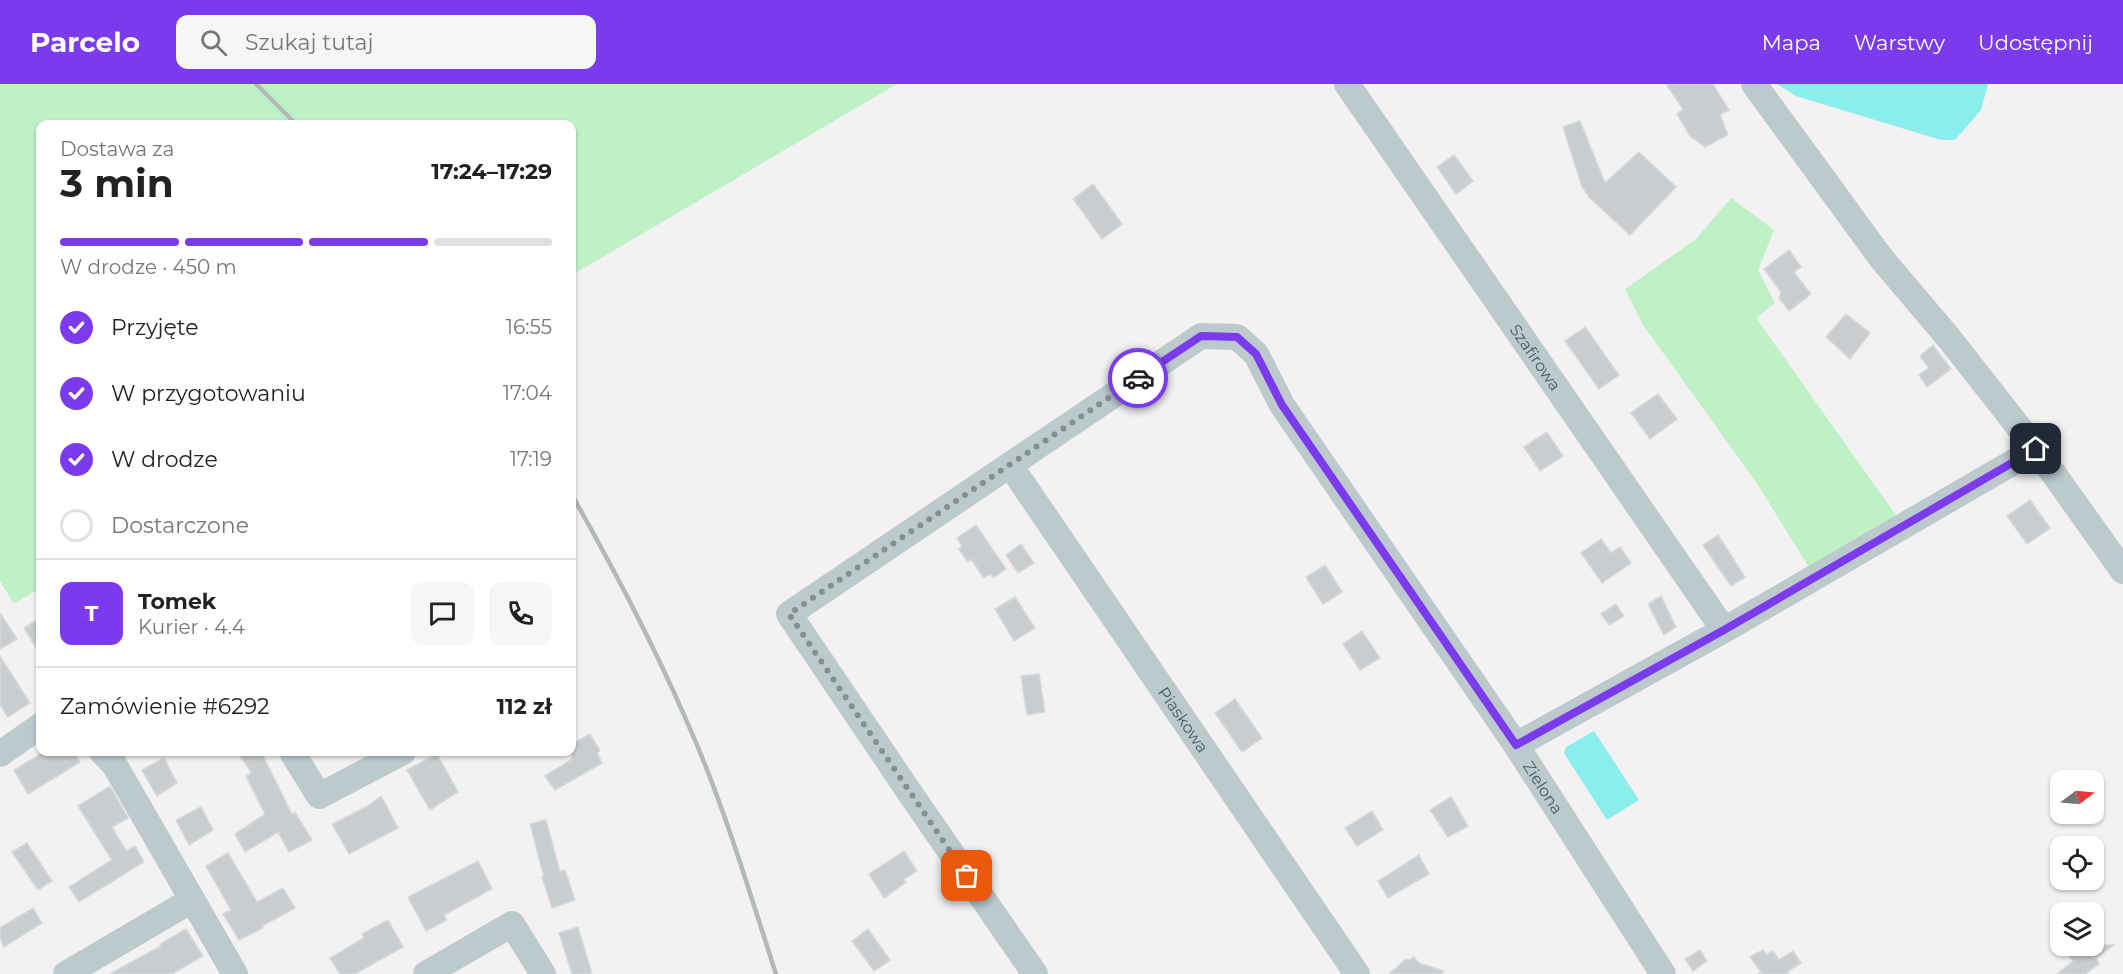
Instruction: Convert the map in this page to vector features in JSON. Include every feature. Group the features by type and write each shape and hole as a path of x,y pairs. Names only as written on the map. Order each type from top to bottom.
{"street":[{"name":"Szafirowa","path":"1347,84 1724,630"},
{"path":"1754,84 1881,258 1948,337 2036,449 2123,571"},
{"name":"Zielona","path":"1010,465 1201,336 1237,337 1256,354 1282,405 1516,745 1663,974"},
{"path":"1516,745 1724,630 2036,449"},
{"path":"1010,465 789,614 1035,974"},
{"name":"Piaskowa","path":"1010,465 1357,974"},
{"path":"0,754 36,729"},
{"path":"106,756 114,764 235,974"},
{"path":"294,756 319,796 395,756"},
{"path":"66,974 192,900"},
{"path":"426,974 512,924 543,974"}],"green space":[{"path":"0,84 897,84 576,273 576,120 36,120 36,590 14,604 0,581"},
{"path":"1731,198 1774,230 1758,270 1775,303 1756,318 1898,518 1810,569 1756,482 1643,325 1625,289 1695,240"}],"water":[{"path":"1777,84 1988,84 1981,110 1955,140 1941,140 1796,96"},
{"path":"1594,731 1639,800 1607,820 1564,753 1566,747"}],"building":[{"path":"1666,84 1713,84 1729,110 1720,115 1728,135 1705,147 1690,136 1677,114 1683,109"},
{"path":"1580,121 1605,183 1639,152 1676,187 1630,235 1589,197 1582,187 1563,127"},
{"path":"1454,155 1473,181 1456,194 1437,167"},
{"path":"1093,184 1122,224 1102,239 1073,199"},
{"path":"1789,250 1801,267 1794,272 1811,294 1789,311 1779,298 1781,292 1764,269"},
{"path":"1846,314 1870,333 1850,359 1826,337"},
{"path":"1585,327 1619,375 1599,389 1565,341"},
{"path":"1933,345 1951,369 1927,387 1919,375 1929,368 1920,356"},
{"path":"1658,394 1677,419 1650,439 1631,413"},
{"path":"1547,432 1563,456 1540,471 1524,447"},
{"path":"2030,500 2050,528 2027,544 2007,516"},
{"path":"976,525 1006,569 993,578 990,574 984,578 971,559 968,562 959,549 962,546 957,538"},
{"path":"1718,535 1745,577 1731,586 1703,545"},
{"path":"1601,539 1611,553 1620,547 1631,563 1602,583 1581,553"},
{"path":"1021,544 1034,563 1018,573 1006,555"},
{"path":"1325,565 1342,592 1323,604 1306,577"},
{"path":"1661,596 1676,627 1664,635 1648,604"},
{"path":"1015,597 1035,628 1014,641 995,609"},
{"path":"1616,604 1624,616 1609,625 1601,614"},
{"path":"0,613 17,639 0,649"},
{"path":"36,620 36,648 24,628"},
{"path":"1362,631 1380,658 1360,670 1343,644"},
{"path":"0,656 30,703 8,717 0,705"},
{"path":"1039,674 1045,712 1027,715 1021,676"},
{"path":"1235,699 1262,738 1242,752 1215,713"},
{"path":"590,734 600,751 597,753 602,763 555,790 545,776 572,759 572,756 576,756 576,742"},
{"path":"37,756 76,756 80,762 28,794 14,770"},
{"path":"240,756 263,756 292,814 295,812 312,840 289,852 278,832 245,852 235,834 265,814 246,776 252,773"},
{"path":"433,756 438,756 458,792 430,810 407,770"},
{"path":"164,758 177,783 157,796 142,770"},
{"path":"110,786 128,818 112,827 126,851 135,846 144,862 79,902 69,887 112,860 78,806"},
{"path":"381,796 398,828 349,854 332,824 366,807"},
{"path":"1451,797 1468,826 1448,837 1430,810"},
{"path":"201,807 213,830 189,845 176,820"},
{"path":"1372,811 1383,830 1357,846 1345,828"},
{"path":"546,820 560,872 565,870 575,900 552,908 542,877 544,877 530,824"},
{"path":"27,843 52,881 38,890 12,852"},
{"path":"904,851 917,871 904,879 906,882 884,898 869,874"},
{"path":"228,853 257,902 283,888 295,908 239,940 223,914 231,910 206,866"},
{"path":"1419,855 1429,874 1388,898 1378,881"},
{"path":"478,861 492,889 444,915 447,920 426,931 408,897"},
{"path":"33,908 42,923 4,947 0,938 0,928"},
{"path":"388,920 403,947 355,974 340,974 330,958 364,938 362,934"},
{"path":"578,927 592,974 572,974 559,933"},
{"path":"186,929 203,956 172,974 110,974 161,946 160,944"},
{"path":"868,929 890,960 874,971 852,941"},
{"path":"2104,945 2114,945 2104,952"},
{"path":"1700,950 1707,961 1693,971 1685,959"},
{"path":"1763,950 1766,955 1773,951 1779,960 1793,951 1801,963 1787,972 1789,974 1758,974 1761,972 1750,957"},
{"path":"2069,956 2099,956 2096,958 2099,964 2085,974 2057,974 2073,961"},
{"path":"1414,957 1419,963 1443,971 1442,974 1389,974 1406,959"}],"railway":[{"path":"256,84 292,120"},
{"path":"576,502 638,618 697,745 729,830 776,974"}],"way so far":[{"path":"967,876 789,614 1138,378"}],"route":[{"path":"1138,378 1201,336 1237,337 1256,354 1282,405 1516,745 1724,630 2036,449"}]}
